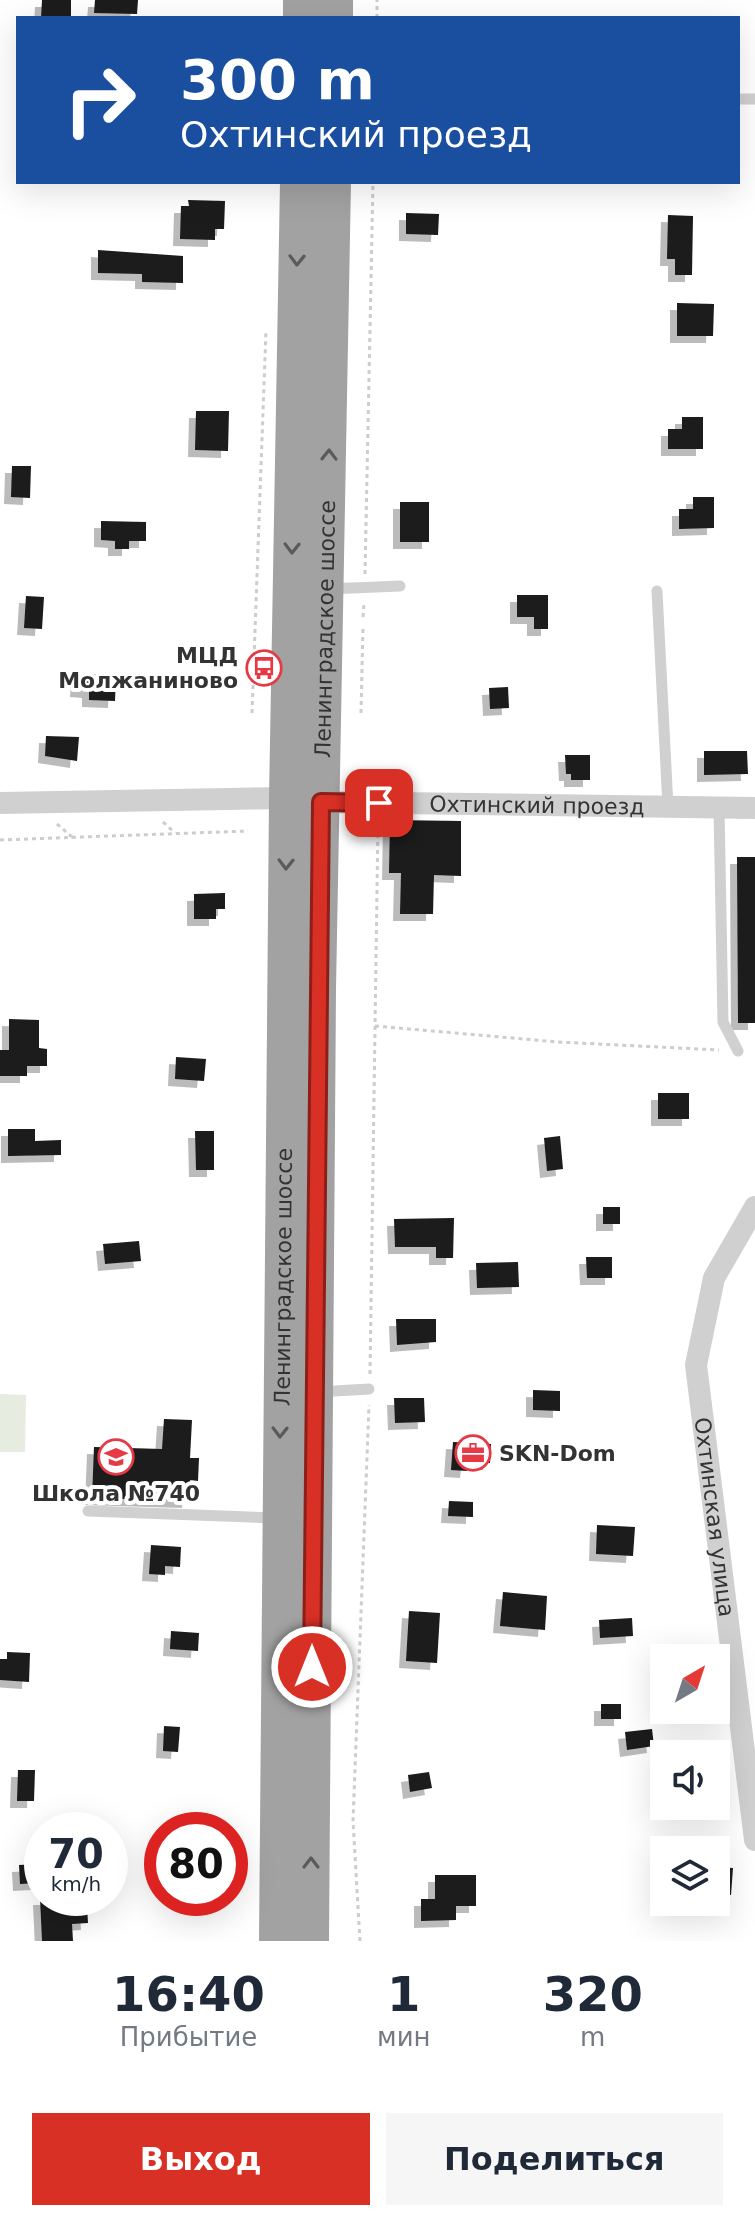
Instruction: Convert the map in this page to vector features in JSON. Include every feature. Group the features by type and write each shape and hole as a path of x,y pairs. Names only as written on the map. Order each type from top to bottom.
{"highway":[{"name":"Ленинградское шоссе","path":"298,184 314,1393 311,1941"},
{"name":"Ленинградское шоссе","path":"277,1941 279,1518 304,800 327,590 333,184"}],"street":[{"name":"Охтинский проезд","path":"0,803 304,800 755,808"},
{"name":"Охтинская улица","path":"755,1207 714,1278 696,1365 755,1840"}],"lane":[{"path":"327,590 400,586"},
{"path":"657,591 668,807"},
{"path":"719,808 723,1022 738,1051"},
{"path":"314,1393 369,1389"},
{"path":"88,1511 279,1518"}],"path":[{"path":"363,617 373,184"},
{"path":"252,713 266,323"},
{"path":"361,713 363,626"},
{"path":"360,1941 353,1821 369,1389 379,803"},
{"path":"0,840 248,831"},
{"path":"375,1026 558,1042 738,1051"}],"shaded area":[{"path":"0,1394 26,1395 25,1452 0,1452"}],"building":[{"path":"42,0 71,0 71,16 41,16"},
{"path":"95,0 138,0 137,14 94,13"},
{"path":"188,200 225,201 224,229 215,229 215,240 180,239 181,206 189,206"},
{"path":"406,213 439,214 438,235 406,234"},
{"path":"668,215 693,216 692,275 675,275 675,259 667,259"},
{"path":"98,250 183,256 183,283 142,282 142,274 98,273"},
{"path":"677,303 714,304 713,336 677,336"},
{"path":"196,411 229,411 228,451 195,450"},
{"path":"682,417 703,417 703,449 668,449 668,429 682,429"},
{"path":"12,466 31,466 30,498 11,497"},
{"path":"693,497 714,497 714,528 679,529 679,509 693,509"},
{"path":"400,502 429,502 429,542 400,542"},
{"path":"101,521 146,522 146,541 129,541 129,549 115,549 115,541 101,540"},
{"path":"517,595 548,595 548,629 534,629 534,617 517,617"},
{"path":"26,596 44,597 42,629 24,628"},
{"path":"78,674 116,675 115,701 89,700 89,691 77,690"},
{"path":"508,687 509,708 490,709 489,688"},
{"path":"46,736 79,737 77,761 45,756"},
{"path":"704,751 747,751 748,774 704,775"},
{"path":"565,755 590,755 590,780 571,780 571,774 566,774"},
{"path":"390,820 461,821 461,876 434,875 433,914 400,914 401,873 389,873"},
{"path":"737,857 755,857 755,1023 738,1023"},
{"path":"225,893 225,909 216,909 216,919 194,919 194,894"},
{"path":"9,1019 39,1020 39,1048 47,1049 47,1066 27,1066 27,1076 0,1076 0,1050 9,1050"},
{"path":"176,1057 206,1059 204,1081 175,1079"},
{"path":"658,1093 689,1093 689,1119 658,1119"},
{"path":"8,1129 35,1129 35,1141 61,1140 61,1155 8,1156"},
{"path":"195,1131 214,1131 214,1170 196,1170"},
{"path":"560,1136 563,1169 547,1171 544,1138"},
{"path":"603,1207 620,1207 620,1224 603,1224"},
{"path":"454,1218 453,1258 436,1258 436,1247 395,1247 394,1219"},
{"path":"139,1241 141,1261 105,1264 103,1244"},
{"path":"586,1257 612,1257 612,1278 587,1278"},
{"path":"518,1262 519,1287 477,1288 476,1263"},
{"path":"396,1319 436,1319 436,1342 397,1345"},
{"path":"533,1390 560,1391 560,1411 533,1410"},
{"path":"394,1398 424,1398 425,1422 395,1423"},
{"path":"164,1419 192,1420 190,1458 199,1458 198,1481 190,1480 189,1501 92,1498 94,1447 162,1449"},
{"path":"453,1442 491,1444 490,1463 468,1462 467,1471 451,1470"},
{"path":"449,1501 473,1502 473,1517 448,1516"},
{"path":"597,1525 635,1527 633,1556 596,1554"},
{"path":"151,1545 181,1547 180,1567 165,1566 165,1575 149,1574"},
{"path":"503,1592 547,1596 545,1630 500,1626"},
{"path":"409,1611 440,1613 437,1663 406,1661"},
{"path":"632,1618 633,1636 600,1638 599,1620"},
{"path":"171,1631 199,1633 198,1651 170,1649"},
{"path":"7,1652 30,1653 29,1682 0,1680 0,1659 7,1659"},
{"path":"601,1704 621,1704 621,1719 601,1719"},
{"path":"164,1726 180,1727 178,1752 163,1751"},
{"path":"652,1729 653,1740 650,1740 650,1747 627,1750 625,1732"},
{"path":"18,1770 35,1770 34,1801 17,1801"},
{"path":"429,1772 432,1788 410,1792 408,1775"},
{"path":"19,1865 24,1865 24,1884 20,1884"},
{"path":"730,1868 733,1868 730,1895"},
{"path":"435,1875 476,1875 476,1906 456,1906 456,1920 421,1921 421,1899 435,1899"},
{"path":"41,1916 88,1916 88,1923 72,1924 73,1941 42,1941"}],"place":[{"name":"МЦД Молжаниново","path":"264,668"},
{"name":"SKN-Dom","path":"473,1453"},
{"name":"Школа №740","path":"116,1457"}],"route":[{"path":"312,1667 321,802 379,803"}]}
